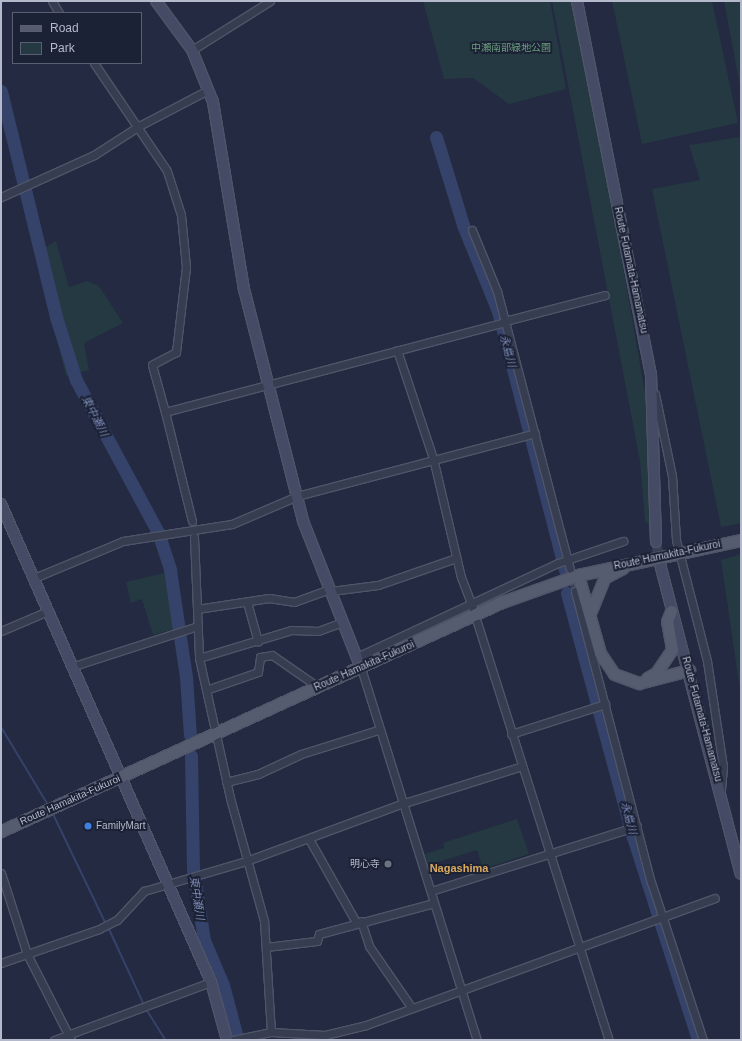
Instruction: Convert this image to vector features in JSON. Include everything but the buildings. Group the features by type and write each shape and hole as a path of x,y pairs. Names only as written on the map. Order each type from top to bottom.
{"main road":[{"name":"Route Hamakita-Fukuroi","path":"1,831 121,778 502,602 574,572 646,560 741,540"},
{"path":"591,612 604,578 646,560"},
{"path":"574,572 591,612 600,653 608,668 625,680 640,682 689,670"},
{"path":"640,682 656,673 672,649 667,621 671,611"}],"street":[{"path":"52,1 58,12"},
{"path":"156,1 192,50 208,90 244,289 296,496 361,668 401,804 431,891 477,1040"},
{"path":"192,50 270,1"},
{"name":"Route Futamata-Hamamatsu","path":"577,1 652,384 656,542"},
{"path":"95,64 139,126 167,171 186,244 176,352 152,365 192,521"},
{"path":"1,196 94,155 139,126 208,90"},
{"path":"472,230 497,291 503,322 532,434 568,560 574,572"},
{"path":"165,412 268,383 605,295"},
{"path":"397,350 433,458 456,558 472,606"},
{"path":"652,384 672,476 707,661 723,767 721,790"},
{"path":"34,578 123,541 250,519 296,496 433,458 532,434"},
{"path":"1,504 74,666 121,778 211,982 226,1040"},
{"path":"194,537 199,658 214,734 246,861 264,921 271,1032"},
{"path":"357,656 472,606 558,563 623,541"},
{"path":"197,609 269,598 294,602 331,590 389,582 456,558"},
{"name":"Route Futamata-Hamamatsu","path":"660,564 671,611 689,670 721,790 741,874"},
{"path":"575,591 602,704 637,826 660,918 703,1040"},
{"path":"247,602 258,642"},
{"path":"1,631 48,611"},
{"path":"199,658 258,642 292,630 318,631 343,622"},
{"path":"478,622 511,734 609,1040"},
{"path":"74,666 198,626"},
{"path":"206,690 258,672 260,657 272,655 318,686"},
{"path":"511,734 602,704"},
{"path":"226,782 258,774 301,754 378,730"},
{"path":"1,963 111,923 144,891 168,882 246,861 401,804 522,766"},
{"path":"431,891 550,855 637,826"},
{"path":"309,839 358,922 369,946 412,1008"},
{"path":"1,873 27,954 70,1037"},
{"path":"233,1040 271,1032 325,1037 366,1025 715,898"},
{"path":"266,947 317,941 319,934 358,922 434,903"},
{"path":"54,1040 70,1037 149,1004 211,982"}],"green space":[{"name":"中瀬南部緑地公園","path":"423,1 550,1 566,89 509,104 473,78 444,79"},
{"path":"552,1 573,1 596,112 647,404 653,529 645,521 640,461"},
{"path":"612,1 712,1 738,123 642,144"},
{"path":"724,1 741,1 741,91 737,71"},
{"path":"740,137 741,523 721,527 652,189 700,180 689,145"},
{"path":"56,241 69,287 87,281 99,286 123,323 84,343 89,370 66,376 36,253"},
{"path":"741,554 741,697 721,560"},
{"path":"164,573 175,629 153,635 142,599 131,603 126,582"},
{"path":"517,819 529,854 483,869 477,850 428,865 425,854 444,848 443,843"}],"waterway":[{"name":"東中瀬川","path":"1,91 56,317 76,380 158,532 170,570 186,677 190,735"},
{"name":"永島川","path":"436,137 463,225 498,311 565,571"},
{"name":"永島川","path":"567,593 633,837 698,1040"},
{"path":"1,727 48,805"},
{"name":"東中瀬川","path":"191,756 193,869 204,940 223,985 236,1034"},
{"path":"52,812 106,924"},
{"path":"108,927 144,1005"},
{"path":"146,1009 165,1040"}],"tunnel":[{"path":"656,542 660,564"},
{"path":"571,573 575,591"}],"place":[{"name":"FamilyMart","path":"88,826"},
{"name":"明心寺","path":"388,864"}],"district":[{"name":"Nagashima","path":"459,868"}]}
